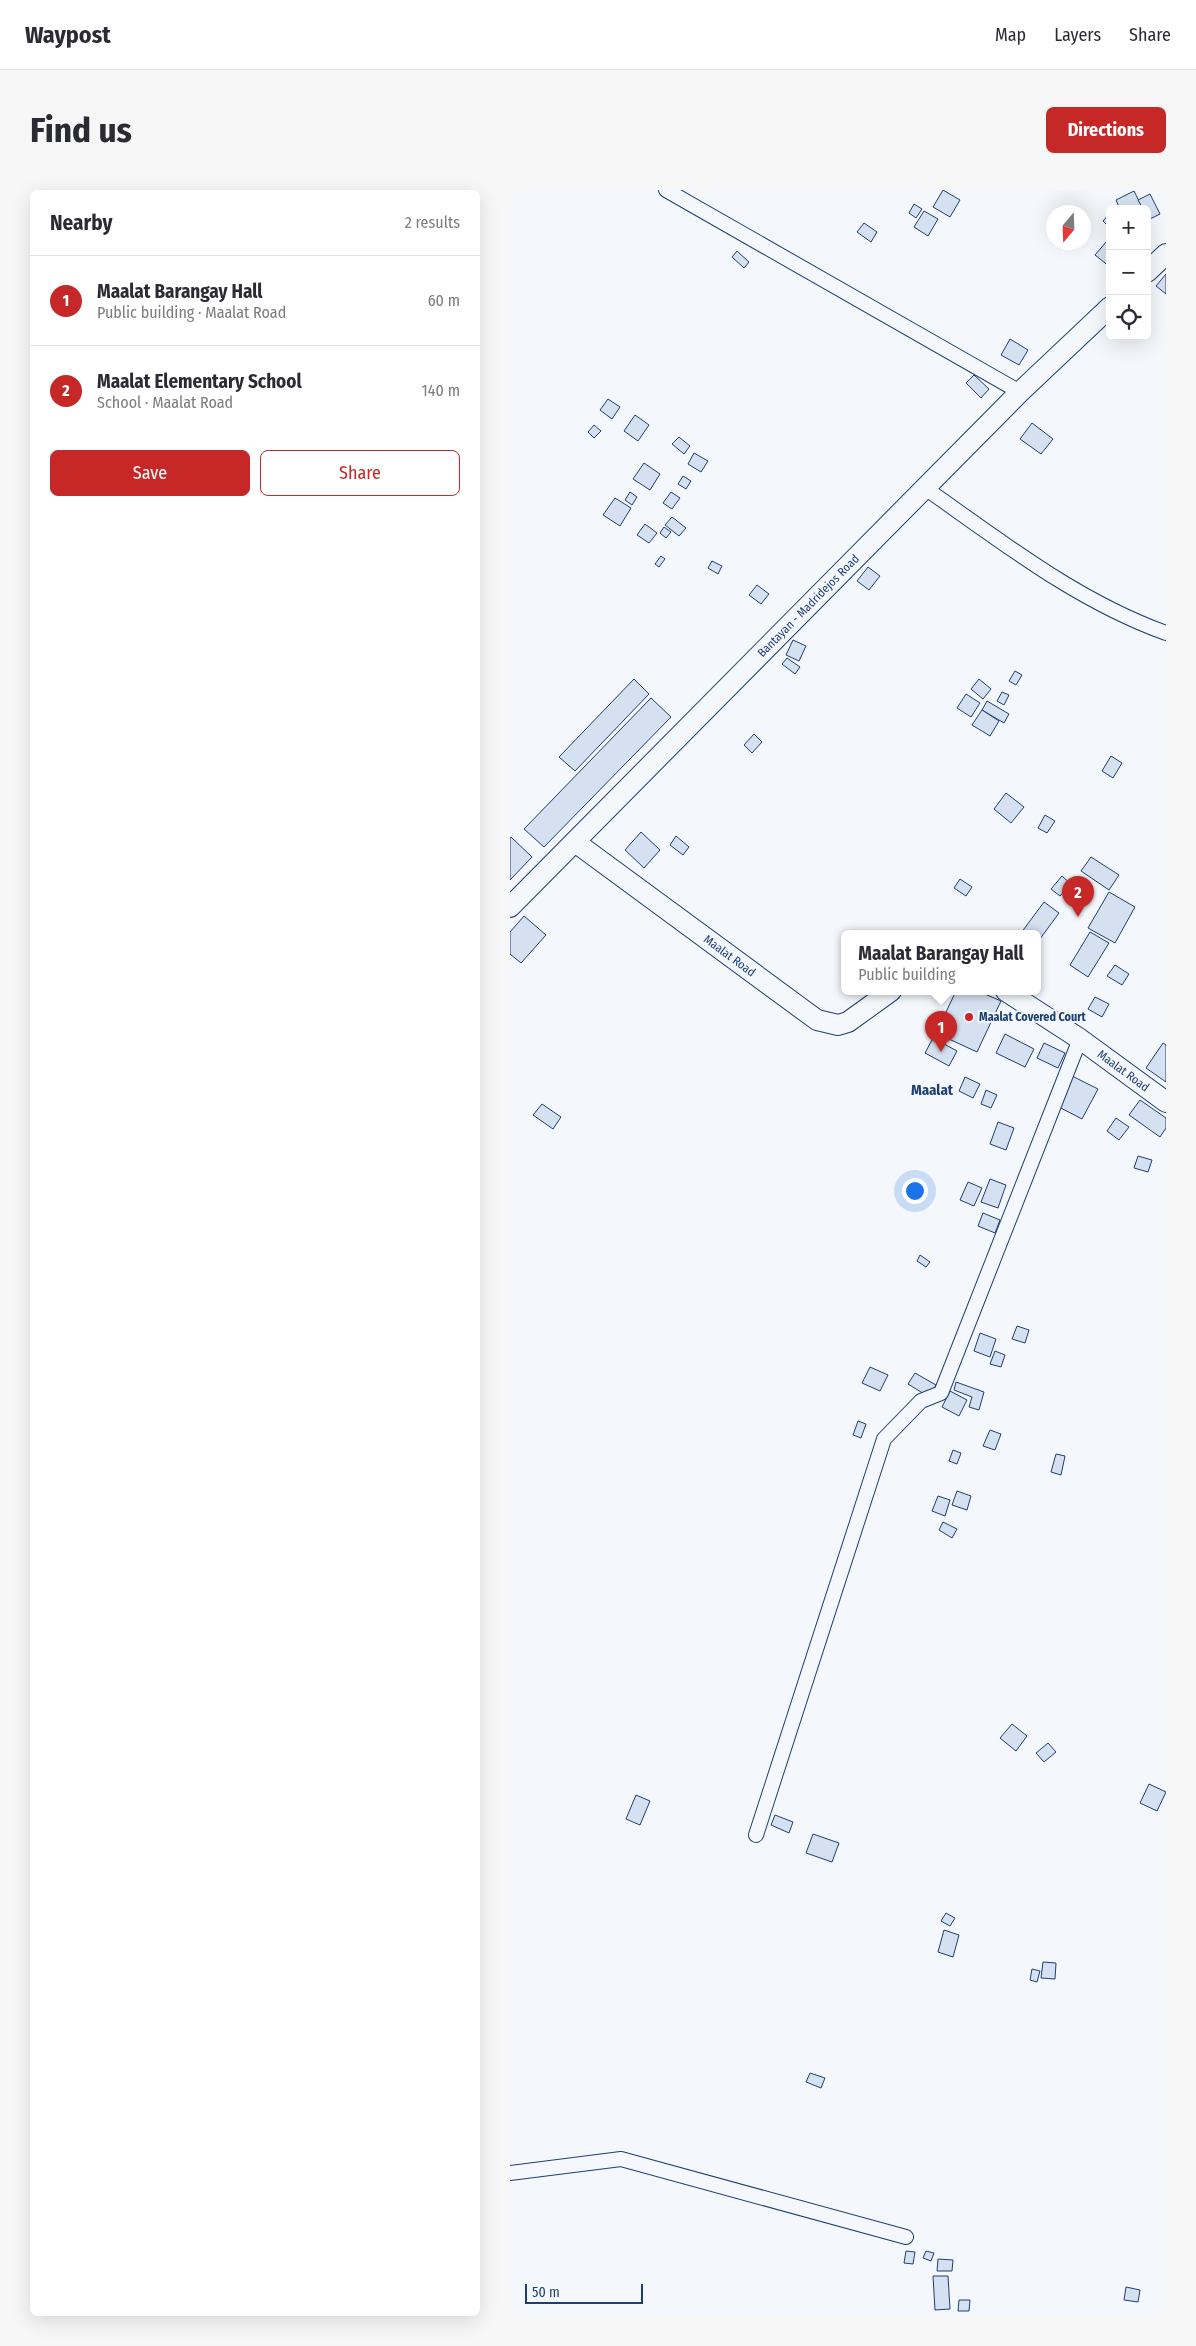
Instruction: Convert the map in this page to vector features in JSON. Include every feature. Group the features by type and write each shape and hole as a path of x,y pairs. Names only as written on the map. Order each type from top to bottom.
{"main road":[{"path":"1151,268 1166,254"},
{"name":"Bantayan - Madridejos Road","path":"510,907 1020,392 1106,311"},
{"name":"Maalat Road","path":"575,842 817,1020 838,1026 848,1022 885,995"},
{"name":"Maalat Road","path":"1012,995 1080,1039 1166,1102"}],"street":[{"path":"666,190 1020,392"},
{"path":"925,488 1043,572 1136,622 1166,633"},
{"path":"756,1835 884,1438 921,1401 940,1393 1080,1039"},
{"path":"510,2174 621,2159 906,2237"}],"building":[{"path":"943,190 960,200 950,217 933,207"},
{"path":"1134,191 1141,205 1118,205 1116,200"},
{"path":"1150,194 1160,214 1151,218 1151,205 1141,205 1138,200"},
{"path":"914,204 922,209 916,218 909,213"},
{"path":"924,211 938,219 928,236 914,227"},
{"path":"864,223 877,232 871,242 857,232"},
{"path":"1106,242 1106,264 1095,255"},
{"path":"737,251 749,262 744,268 732,257"},
{"path":"1166,274 1166,294 1156,286"},
{"path":"1010,339 1028,350 1019,365 1001,355"},
{"path":"974,375 989,389 981,398 966,383"},
{"path":"608,399 620,407 612,419 600,410"},
{"path":"635,415 649,425 638,441 624,431"},
{"path":"1032,423 1053,439 1041,454 1020,439"},
{"path":"594,425 601,431 594,438 588,432"},
{"path":"679,437 690,446 684,454 672,444"},
{"path":"694,453 708,461 701,472 688,464"},
{"path":"644,463 660,474 650,490 633,479"},
{"path":"683,476 691,481 686,489 678,484"},
{"path":"630,492 637,497 632,505 625,500"},
{"path":"671,492 680,498 672,509 663,503"},
{"path":"615,498 631,508 620,526 603,515"},
{"path":"672,517 686,528 679,536 665,525"},
{"path":"645,524 657,533 649,543 637,535"},
{"path":"664,527 671,532 666,538 660,533"},
{"path":"661,556 665,559 659,567 655,564"},
{"path":"712,561 722,566 718,574 708,568"},
{"path":"868,567 880,576 869,590 857,581"},
{"path":"757,585 769,594 761,604 749,595"},
{"path":"793,640 806,646 799,661 786,655"},
{"path":"787,658 800,667 795,674 782,664"},
{"path":"1015,671 1022,675 1016,685 1009,681"},
{"path":"634,679 649,694 575,771 559,757"},
{"path":"979,679 991,689 983,699 971,689"},
{"path":"1002,692 1009,695 1004,705 997,701"},
{"path":"966,694 980,703 971,717 957,708"},
{"path":"651,698 671,717 544,847 524,829"},
{"path":"987,701 1009,714 1004,723 982,710"},
{"path":"982,710 999,721 990,736 972,725"},
{"path":"754,734 762,742 752,753 744,745"},
{"path":"1111,756 1122,763 1113,778 1102,771"},
{"path":"1006,793 1024,807 1011,823 994,809"},
{"path":"1045,815 1055,821 1047,833 1038,828"},
{"path":"641,832 660,850 644,868 625,850"},
{"path":"676,836 689,847 683,855 670,845"},
{"path":"510,838 532,857 510,880"},
{"path":"1091,857 1119,875 1109,890 1081,871"},
{"path":"1062,876 1071,884 1060,896 1051,889"},
{"path":"960,879 972,887 966,896 954,888"},
{"path":"1109,892 1135,907 1115,943 1088,928"},
{"path":"1044,902 1059,913 1041,938 1041,930 1023,930"},
{"path":"524,916 546,935 521,963 510,954 510,932"},
{"path":"1090,932 1109,943 1088,977 1070,965"},
{"path":"1115,965 1129,974 1122,985 1107,976"},
{"name":"Maalat Covered Court","path":"954,995 987,995 1001,1001 977,1052 936,1033"},
{"path":"1095,997 1109,1004 1102,1017 1088,1009"},
{"path":"1005,1034 1034,1049 1025,1067 996,1053"},
{"path":"933,1038 957,1051 949,1066 925,1053"},
{"path":"1044,1043 1065,1053 1058,1068 1037,1058"},
{"path":"1163,1043 1166,1045 1166,1082 1146,1068"},
{"path":"1072,1076 1098,1089 1082,1119 1057,1106"},
{"path":"965,1077 980,1084 973,1098 959,1091"},
{"path":"986,1090 997,1095 991,1108 981,1104"},
{"path":"1140,1100 1166,1118 1166,1128 1160,1137 1129,1115"},
{"path":"542,1104 561,1117 553,1129 533,1115"},
{"path":"1116,1118 1129,1127 1119,1140 1107,1131"},
{"path":"998,1122 1014,1128 1006,1150 990,1144"},
{"path":"1138,1156 1152,1160 1148,1172 1134,1168"},
{"path":"990,1179 1006,1185 998,1208 981,1202"},
{"path":"968,1182 982,1188 974,1206 960,1200"},
{"path":"983,1213 1000,1220 995,1233 978,1226"},
{"path":"920,1255 930,1262 926,1267 917,1261"},
{"path":"1017,1326 1029,1330 1025,1343 1012,1339"},
{"path":"980,1333 996,1339 990,1357 974,1351"},
{"path":"995,1351 1005,1355 1001,1367 990,1364"},
{"path":"870,1367 888,1375 880,1391 862,1383"},
{"path":"915,1373 936,1385 929,1397 908,1384"},
{"path":"956,1382 984,1392 979,1410 969,1407 972,1397 954,1390"},
{"path":"950,1391 967,1400 959,1416 942,1407"},
{"path":"858,1421 866,1424 861,1438 853,1435"},
{"path":"990,1430 1001,1434 995,1450 983,1446"},
{"path":"953,1450 961,1453 957,1464 949,1461"},
{"path":"1056,1454 1065,1456 1061,1475 1051,1472"},
{"path":"957,1491 971,1496 967,1510 952,1505"},
{"path":"938,1496 950,1500 945,1516 932,1511"},
{"path":"943,1522 957,1529 952,1538 939,1530"},
{"path":"1012,1724 1027,1736 1016,1751 1000,1738"},
{"path":"1048,1743 1056,1752 1044,1762 1036,1753"},
{"path":"1149,1784 1166,1792 1157,1811 1140,1803"},
{"path":"636,1795 650,1801 640,1825 626,1819"},
{"path":"775,1815 793,1822 789,1833 771,1825"},
{"path":"813,1834 839,1843 832,1862 806,1853"},
{"path":"946,1913 955,1918 950,1926 941,1921"},
{"path":"944,1930 959,1935 953,1957 938,1952"},
{"path":"1043,1962 1056,1963 1055,1979 1041,1978"},
{"path":"1032,1969 1040,1971 1037,1982 1030,1980"},
{"path":"810,2073 825,2078 821,2088 806,2082"},
{"path":"906,2251 915,2252 913,2264 904,2263"},
{"path":"926,2251 934,2253 931,2261 923,2258"},
{"path":"938,2259 953,2260 952,2271 937,2271"},
{"path":"933,2276 948,2276 950,2309 935,2310"},
{"path":"1126,2287 1140,2290 1138,2302 1124,2300"},
{"path":"959,2300 970,2300 969,2311 958,2311"}],"place":[{"name":"Maalat Elementary School","path":"1078,917"},
{"name":"Maalat Covered Court","path":"969,1017"},
{"name":"Maalat Barangay Hall","path":"941,1052"}],"district":[{"name":"Maalat","path":"932,1090"}]}
